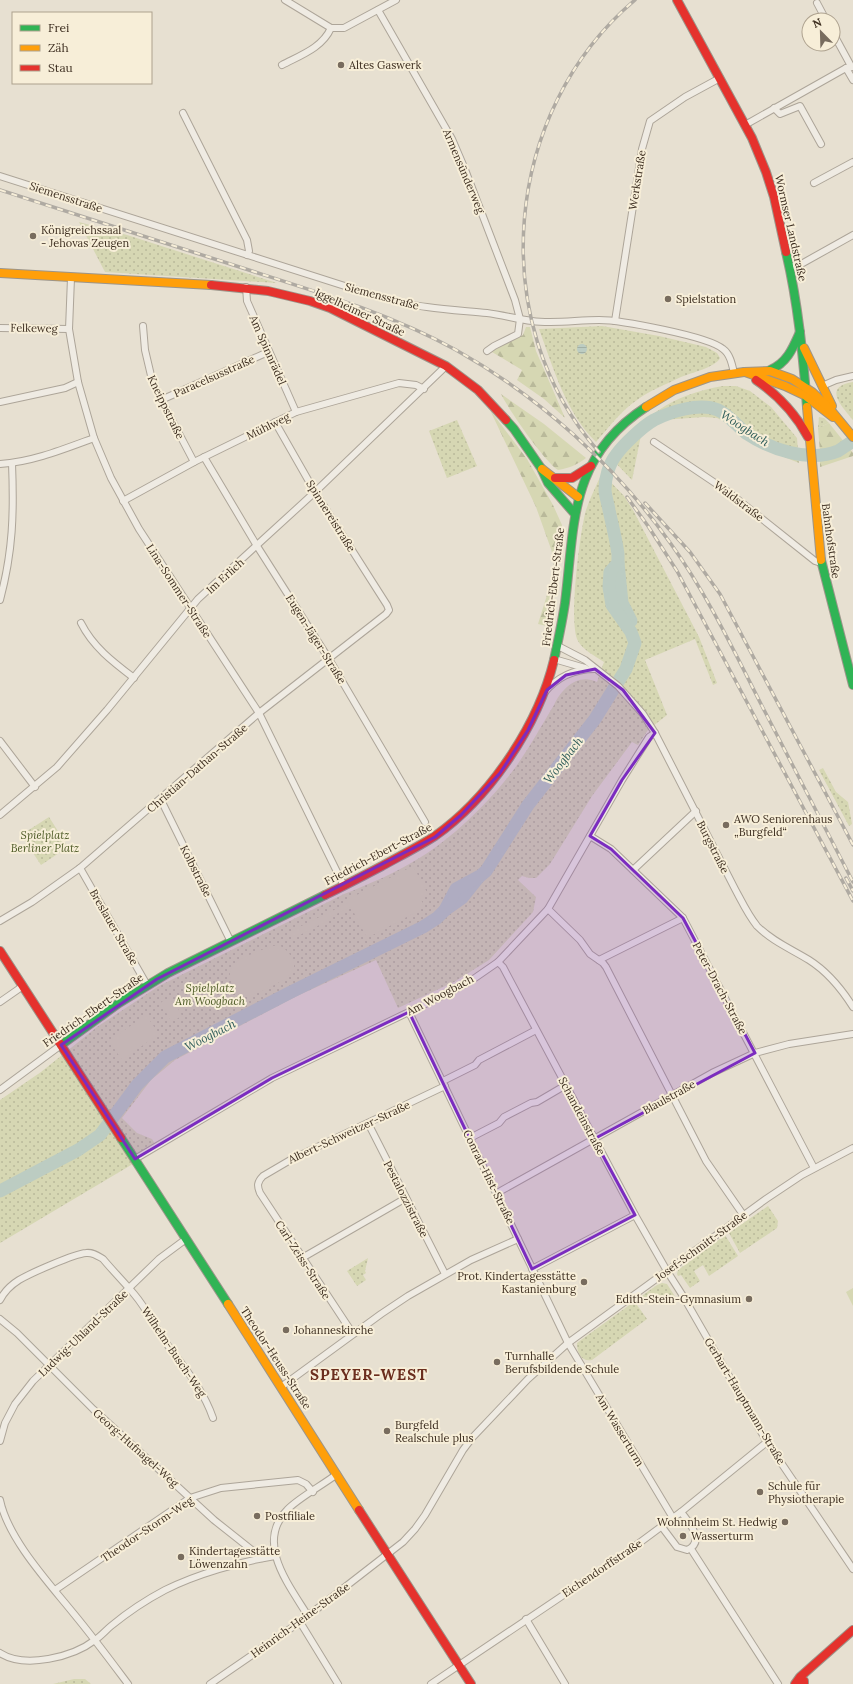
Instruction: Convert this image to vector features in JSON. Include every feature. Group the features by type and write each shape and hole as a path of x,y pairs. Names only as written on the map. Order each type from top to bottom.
{"main road":[{"name":"Wormser Landstraße","path":"677,0 745,125 761,157 771,186 790,268 801,329 806,396"},
{"name":"Iggelheimer Straße","path":"0,273 246,287 288,294 312,301 343,314 446,366 478,390 514,429 541,468 548,483 574,513"},
{"path":"770,370 787,360 801,329"},
{"path":"802,344 840,423"},
{"name":"Friedrich-Ebert-Straße","path":"61,1045 126,997 231,942 344,886 433,834 461,815 500,773 528,730 542,696 558,646 565,604 574,513 578,498 592,466 605,444 625,423 644,407 660,397 691,383 710,377 757,370 770,370 806,386"},
{"path":"744,372 767,387 781,399 795,416 809,442"},
{"name":"Friedrich-Ebert-Straße","path":"744,372 786,386 806,396"},
{"path":"806,386 820,397 850,434"},
{"path":"806,396 840,423"},
{"name":"Bahnhofstraße","path":"806,396 821,563 853,685"},
{"path":"555,478 572,478 592,466"},
{"name":"Iggelheimer Straße","path":"541,468 578,498"},
{"name":"Theodor-Heuss-Straße","path":"0,951 471,1684"},
{"path":"795,1684 800,1677 853,1630"},
{"path":"804,1683 816,1664"}],"street":[{"path":"285,0 331,28 344,28 396,0"},
{"path":"817,4 822,12"},
{"name":"Armensünderweg","path":"378,10 443,123 459,154 510,284 520,319"},
{"path":"282,65 320,45 327,37 331,28"},
{"path":"841,50 850,67 853,80"},
{"path":"745,125 850,67"},
{"name":"Werkstraße","path":"615,321 642,149 650,121 685,97 720,78"},
{"path":"774,108 780,114 800,106 821,144"},
{"path":"183,113 247,240 247,255"},
{"path":"814,183 853,162"},
{"name":"Siemensstraße","path":"0,176 373,296 426,307 487,313 520,319 553,322 599,320 615,321 648,327 716,345 727,353 734,373"},
{"path":"790,268 803,263 853,235"},
{"name":"Lina-Sommer-Straße","path":"71,278 69,329 78,382 94,438 123,501 139,529 259,713 344,886"},
{"name":"Am Spinnrädel","path":"246,287 247,301 268,352 296,412"},
{"path":"488,352 494,346 518,334 520,319"},
{"name":"Kneippstraße","path":"143,326 148,366 153,384 160,400 194,462"},
{"name":"Felkeweg","path":"0,328 69,329"},
{"name":"Paracelsusstraße","path":"160,400 268,352"},
{"name":"Im Erlich","path":"0,815 57,768 134,678 190,608 258,546 424,389 446,366"},
{"path":"822,386 836,380 853,376"},
{"path":"0,402 65,388 78,382"},
{"name":"Mühlweg","path":"123,501 194,462 296,412 399,383 416,385 424,389"},
{"name":"Spinnereistraße","path":"275,422 315,492 389,610"},
{"path":"0,464 12,463 50,454 94,438"},
{"name":"Waldstraße","path":"654,442 727,491 815,561 821,563"},
{"name":"Eugen-Jäger-Straße","path":"204,457 329,659 426,822"},
{"path":"0,600 13,528 12,463"},
{"name":"Christian-Dathan-Straße","path":"0,921 32,902 80,868 161,800 259,713 386,614 389,610"},
{"path":"81,623 86,634 97,648 134,678"},
{"name":"Burgstraße","path":"558,646 585,660 623,690 643,714 655,733 735,889 757,926 771,938 822,970 838,985 853,1007"},
{"path":"554,659 586,669 597,670"},
{"path":"542,696 566,675 586,669"},
{"name":"Am Woogbach","path":"135,1159 272,1078 456,989 498,962 548,909 622,780 649,738 655,733"},
{"path":"0,741 35,787"},
{"name":"Kolbstraße","path":"161,800 231,942"},
{"path":"633,870 696,812"},
{"name":"Peter-Drach-Straße","path":"590,836 611,849 683,918 814,1168"},
{"name":"Breslauer Straße","path":"80,868 147,985"},
{"path":"548,909 580,940 590,954 606,967 709,1166 744,1216"},
{"path":"599,960 683,918"},
{"name":"Schandeinstraße","path":"498,962 503,967 594,1139 667,1271"},
{"path":"0,1002 23,986"},
{"name":"Conrad-Hist-Straße","path":"409,1012 568,1343"},
{"name":"Albert-Schweitzer-Straße","path":"258,1184 262,1176 271,1170 444,1084 475,1065 479,1060 536,1030"},
{"name":"Blaulstraße","path":"497,1193 712,1073 755,1053 789,1044 853,1034"},
{"name":"Friedrich-Ebert-Straße","path":"0,1090 61,1045"},
{"path":"470,1138 499,1123 504,1117 531,1103 537,1102 566,1085"},
{"name":"Pestalozzistraße","path":"368,1123 445,1274"},
{"name":"Josef-Schmitt-Straße","path":"388,1554 403,1542 415,1529 431,1506 463,1450 472,1438 528,1379 568,1343 744,1216 814,1168 853,1148"},
{"name":"Carl-Zeiss-Straße","path":"258,1184 260,1193 353,1334"},
{"path":"302,1258 406,1198"},
{"path":"532,1269 635,1215"},
{"name":"Ludwig-Uhland-Straße","path":"0,1441 3,1422 24,1391 159,1259 186,1239"},
{"path":"281,1387 408,1296 445,1274 518,1239"},
{"name":"Wilhelm-Busch-Weg","path":"0,1300 9,1288 19,1280 71,1258 86,1253 92,1253 103,1259 142,1305 165,1341 200,1390 208,1404 213,1418"},
{"name":"Gerhart-Hauptmann-Straße","path":"667,1271 767,1442 853,1569"},
{"name":"Georg-Hufnagel-Weg","path":"0,1319 18,1333 93,1409 214,1520 262,1558"},
{"name":"Am Wasserturm","path":"568,1343 673,1518"},
{"name":"Eichendorffstraße","path":"431,1684 623,1555 662,1527 767,1442"},
{"path":"308,1616 282,1573 275,1556 273,1541 277,1524 288,1509 337,1474"},
{"name":"Theodor-Storm-Weg","path":"55,1590 190,1498 221,1488 298,1480 306,1484 313,1492"},
{"path":"0,1500 8,1522 17,1539 128,1684"},
{"path":"662,1527 677,1547 687,1550 691,1549 695,1545 696,1536 693,1528 681,1512"},
{"path":"691,1549 778,1684"},
{"name":"Heinrich-Heine-Straße","path":"210,1684 300,1622 388,1554"},
{"path":"0,1653 6,1657 19,1660 55,1658 77,1650 95,1640 130,1611 166,1590 201,1575 262,1558 275,1556"},
{"path":"526,1619 566,1684"},
{"path":"300,1622 338,1684"}],"highlighted area":[{"path":"595,669 623,690 655,733 622,780 590,836 611,849 683,918 755,1053 594,1139 635,1215 532,1269 409,1012 272,1078 135,1159 61,1045 157,979 435,837 461,815 500,773 528,730 547,690 566,675"}],"green space":[{"path":"79,222 127,235 277,283 105,272"},
{"path":"602,326 659,336 706,347 717,353 720,358 709,367 681,377 642,396 620,414 596,442 576,417 568,404 555,374 539,329"},
{"path":"526,327 530,327 536,351 565,418 544,399 517,380 522,370 492,352 523,335"},
{"path":"853,382 853,420 840,403 836,393 838,388 844,384"},
{"path":"723,386 736,386 750,391 771,407 797,438 799,463 759,447 727,423 717,418 704,417 662,420 650,426 641,435 632,480 609,456 634,430 659,410 688,395"},
{"path":"501,394 544,424 586,458 573,466 558,470 544,457 519,423"},
{"path":"490,410 527,459 553,505 562,525 551,621 547,626 538,624 552,579 554,561 551,549 536,507"},
{"path":"819,417 824,418 829,423 818,428"},
{"path":"457,420 477,466 447,478 429,431"},
{"path":"829,423 845,443 835,449 820,452 818,428"},
{"path":"849,448 853,453 853,456 820,467 820,458 839,454"},
{"name":"Spielplatz Am Woogbach","path":"602,473 624,496 633,510 699,637 717,683 713,685 695,639 645,660 667,715 648,730 638,745 632,742 592,796 550,864 536,878 522,876 518,880 536,897 533,912 489,960 454,982 398,1008 376,960 297,996 175,1060 151,1080 122,1118 137,1133 152,1139 158,1149 0,1243 0,1100 41,1072 97,1027 159,986 344,894 393,873 432,850 468,821 499,788 532,742 561,693 571,684 583,679 597,682 604,662 586,650 578,641 575,631 574,616 578,556 586,510"},
{"path":"823,768 836,792 848,802 852,824 849,826 819,770"},
{"name":"Spielplatz Berliner Platz","path":"49,817 68,847 41,865 21,835"},
{"path":"413,866 428,894 420,898 424,905 418,911 367,938 351,907 330,917 331,919 298,936 297,934 293,936 291,931 348,903 347,900"},
{"path":"278,945 285,949 291,956 294,964 292,972 273,986 261,992 250,995 239,994 234,988 230,976 233,965 247,956"},
{"path":"172,997 182,1016 171,1022 161,1002"},
{"path":"146,1015 159,1034 122,1060 109,1041"},
{"path":"768,1206 778,1221 777,1228 740,1253 729,1233"},
{"path":"725,1235 738,1256 709,1276 703,1265 694,1271 700,1281 690,1288 681,1275 678,1276 678,1270"},
{"path":"368,1258 365,1271 366,1273 363,1275 366,1280 357,1286 347,1271"},
{"path":"662,1283 667,1284 676,1298 667,1305 660,1298 656,1297 645,1300 637,1305 647,1319 592,1360 585,1360 580,1356 577,1343 657,1285"},
{"path":"853,1288 853,1306 846,1292"},
{"path":"74,1679 85,1679 91,1684 53,1684"}],"shaded area":[{"path":"580,344 584,344 586,345 586,353 580,354 577,351 577,347"}],"waterway":[{"name":"Woogbach","path":"0,1191 78,1150 100,1135 137,1085 165,1057 291,992 423,927 437,918 445,910 456,889 480,876 486,871 528,805 595,719 626,669 635,643 631,632 612,605 609,587 610,572 618,563 618,554 605,494 605,485 611,463 623,446 639,431 654,420 668,414 685,409 702,407 722,412 746,433 766,444 778,449 802,455 815,456 838,451 853,441"},
{"name":"Woogbach","path":"618,563 622,603 631,621"},
{"name":"Woogbach","path":"445,910 462,898 478,878"}],"tunnel":[{"path":"425,822 431,832"}],"railway":[{"path":"599,452 562,400 538,343 525,282 524,219 535,158 558,99 591,46 635,0"},
{"path":"0,190 307,289 357,306 407,326 456,350 517,389 546,411 601,460 626,487 649,515 684,563 720,623 853,882"},
{"path":"627,497 677,571 853,901"},
{"path":"645,503 690,552 720,594 853,845"},
{"path":"846,878 853,891"}],"traffic: fast":[{"path":"786,252 800,329 807,407"},
{"path":"770,370 781,363 789,354 800,332"},
{"path":"554,660 564,610 571,546 580,494 589,470 602,447 621,426 646,407"},
{"path":"506,420 541,468 548,483 574,513"},
{"path":"821,560 853,685"},
{"path":"61,1045 119,1003 168,973 325,895"},
{"path":"121,1138 228,1304"}],"traffic: slow":[{"path":"0,273 211,285"},
{"path":"804,348 832,406"},
{"path":"646,407 674,390 710,377 744,372 770,371 792,379 812,392 829,408 853,437"},
{"path":"745,372 785,386 806,396 833,417"},
{"path":"807,407 821,560"},
{"path":"542,469 578,497"},
{"path":"228,1304 359,1510"}],"traffic: jam":[{"path":"677,0 752,138 766,172 774,197 786,252"},
{"path":"211,285 268,291 310,301 330,308 446,366 478,390 506,420"},
{"path":"756,380 772,392 792,412 808,437"},
{"path":"555,478 572,478 591,466"},
{"path":"325,895 429,840 455,820 475,801 493,781 524,734 547,685 554,660"},
{"path":"0,951 121,1138"},
{"path":"359,1510 471,1684"},
{"path":"795,1684 800,1677 853,1630"}],"place":[{"name":"Altes Gaswerk","path":"341,65"},
{"name":"Königreichssaal - Jehovas Zeugen","path":"33,236"},
{"name":"Spielstation","path":"668,299"},
{"name":"AWO Seniorenhaus „Burgfeld“","path":"726,825"},
{"name":"Prot. Kindertagesstätte Kastanienburg","path":"584,1282"},
{"name":"Edith-Stein-Gymnasium","path":"749,1299"},
{"name":"Johanneskirche","path":"286,1330"},
{"name":"Turnhalle Berufsbildende Schule","path":"497,1362"},
{"name":"Burgfeld Realschule plus","path":"387,1431"},
{"name":"Schule für Physiotherapie","path":"760,1492"},
{"name":"Postfiliale","path":"257,1516"},
{"name":"Wohnnheim St. Hedwig","path":"785,1522"},
{"name":"Wasserturm","path":"683,1536"},
{"name":"Kindertagesstätte Löwenzahn","path":"181,1557"}],"district":[{"name":"SPEYER-WEST","path":"369,1374"}]}
